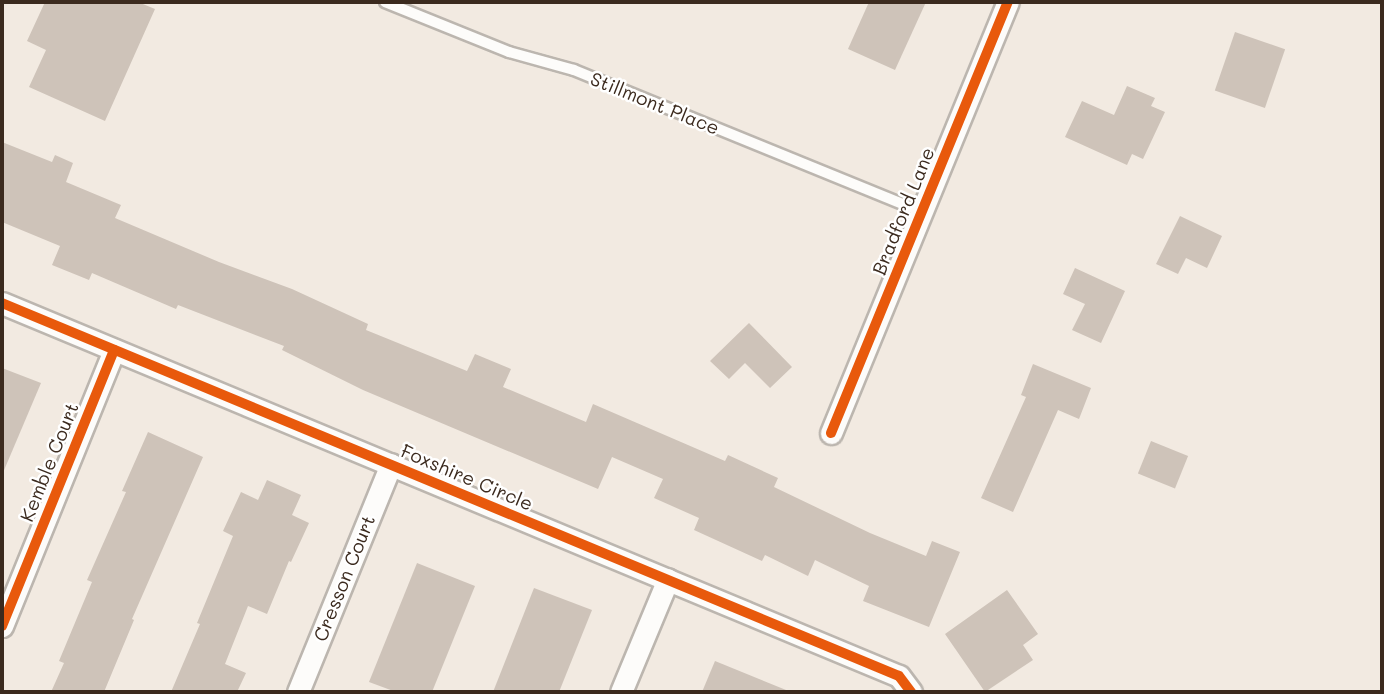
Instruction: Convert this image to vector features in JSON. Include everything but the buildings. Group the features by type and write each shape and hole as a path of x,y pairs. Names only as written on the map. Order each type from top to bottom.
{"street":[{"name":"Bradford Lane","path":"831,433 1009,2"},
{"name":"Foxshire Circle","path":"2,303 899,676 911,692"},
{"name":"Kemble Court","path":"2,626 114,350"},
{"name":"Cresson Court","path":"298,692 391,464"},
{"path":"621,692 667,579"}],"lane":[{"name":"Stillmont Place","path":"385,2 509,52 604,82 922,212"}],"cycle path":[{"path":"831,433 1008,2"},
{"path":"2,303 899,676 911,692"},
{"path":"2,626 114,350"}]}
